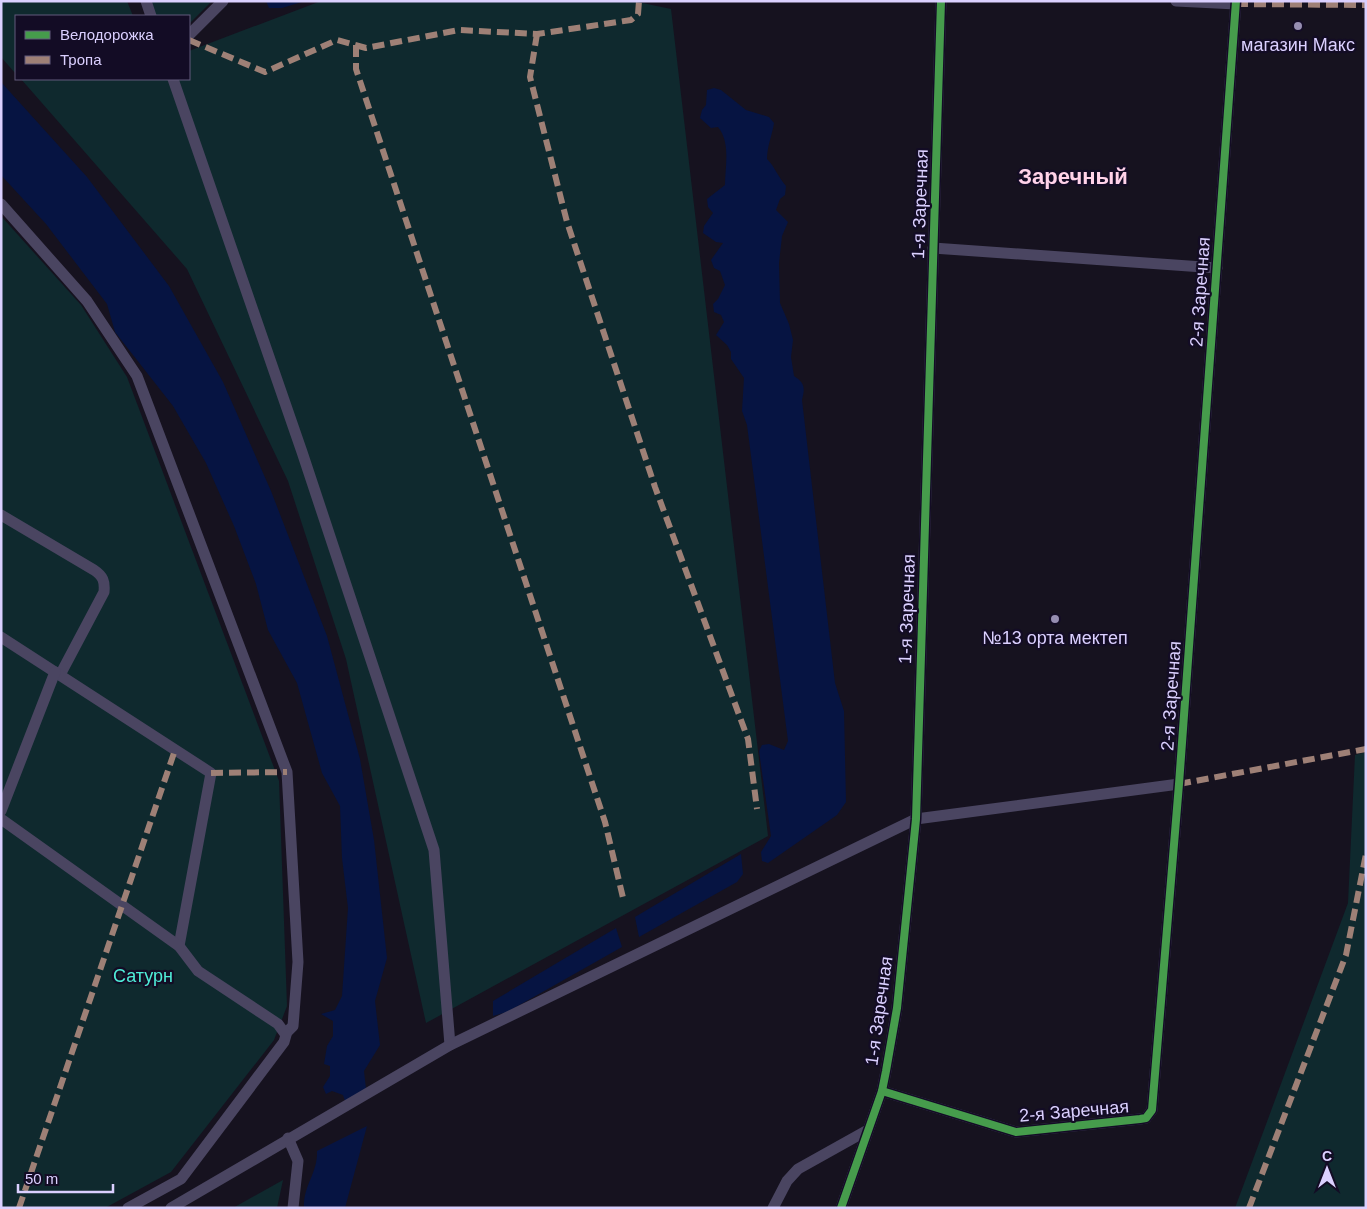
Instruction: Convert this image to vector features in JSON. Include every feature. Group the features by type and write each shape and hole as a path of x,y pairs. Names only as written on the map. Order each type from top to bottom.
{"street":[{"path":"146,1 151,15"},
{"path":"190,34 223,1"},
{"name":"1-я Заречная","path":"841,1208 866,1131 882,1091 898,1008 916,819 941,1"},
{"path":"1176,1 1236,2"},
{"name":"2-я Заречная","path":"882,1091 1016,1132 1140,1119 1150,1115 1153,1104 1179,784 1236,2"},
{"path":"173,80 302,452 434,850 450,1045"},
{"path":"1,204 87,301 137,376 287,772 298,962 294,1026 286,1033 284,1042 181,1179 128,1208"},
{"path":"933,248 1217,268"},
{"path":"1,515 102,575 105,583 104,592 58,674 1,810"},
{"path":"1,637 211,773 179,946"},
{"path":"171,1208 450,1045 916,819 1179,784"},
{"path":"1,819 179,946 198,971 278,1024 286,1033"},
{"path":"773,1208 787,1181 798,1169 866,1131"},
{"path":"288,1138 298,1161 293,1208"}],"green space":[{"path":"1,1 127,1 133,15 15,15 15,73 1,57"},
{"path":"149,1 212,1 190,23 190,15 155,15"},
{"path":"321,1 633,1 671,9 768,836 426,1023 346,659 288,481 187,269 22,80 190,80 190,51"},
{"name":"Сатурн","path":"1,216 81,305 127,377 279,781 287,1006 274,1040 171,1172 105,1208 1,1208"},
{"path":"1366,752 1366,1208 1235,1208 1348,903 1355,755"},
{"path":"283,1180 277,1208 233,1208"}],"shaded area":[{"path":"266,1 305,1 282,8 269,8"},
{"path":"1,82 87,177 169,286 223,382 271,491 327,636 360,759 374,840 387,958 375,1001 380,1045 364,1071 366,1089 345,1101 343,1095 332,1091 326,1094 323,1087 330,1076 330,1066 324,1064 327,1046 333,1036 333,1021 321,1014 335,1010 342,996 348,908 342,858 340,806 322,773 297,683 268,630 256,584 234,526 206,463 173,406 115,332 107,304 46,224 1,175"},
{"path":"714,88 721,90 746,110 769,117 774,123 767,159 786,186 785,195 780,199 776,210 788,222 782,236 779,263 780,303 789,324 793,340 791,357 794,376 800,381 804,392 802,400 835,683 844,711 846,802 837,815 768,863 762,861 761,852 771,836 759,751 762,745 769,744 784,750 788,741 747,425 742,411 744,378 731,359 731,352 727,345 716,335 724,322 721,315 714,312 713,304 718,299 725,285 720,271 714,268 711,260 723,243 716,242 703,233 704,226 713,213 708,207 707,199 725,185 725,140 718,127 711,128 700,118 702,110 706,105 707,90"},
{"path":"741,854 743,874 737,882 639,937 635,917"},
{"path":"616,928 622,947 507,1012 493,1016 493,1001"},
{"path":"367,1126 345,1208 304,1208 306,1192 317,1159 317,1151"}],"marked path":[{"path":"190,40 265,72 337,40 366,48 459,30 537,34 631,20 638,14 639,1"},
{"path":"1236,4 1366,5"},
{"path":"537,34 530,77 567,222 655,487 748,739 757,809"},
{"path":"356,45 356,69 605,822 624,902"},
{"path":"1179,784 1366,749"},
{"path":"19,1208 175,750"},
{"path":"211,773 287,772"},
{"path":"1249,1208 1346,955 1366,854"}],"cycle path":[{"path":"841,1208 882,1091 886,1071 897,1008 916,819 941,1"},
{"path":"882,1091 1016,1132 1140,1119 1146,1118 1152,1110 1179,784 1236,1"}],"place":[{"name":"магазин Макс","path":"1298,26"},
{"name":"№13 орта мектеп","path":"1055,619"}],"district":[{"name":"Заречный","path":"1073,176"}]}
